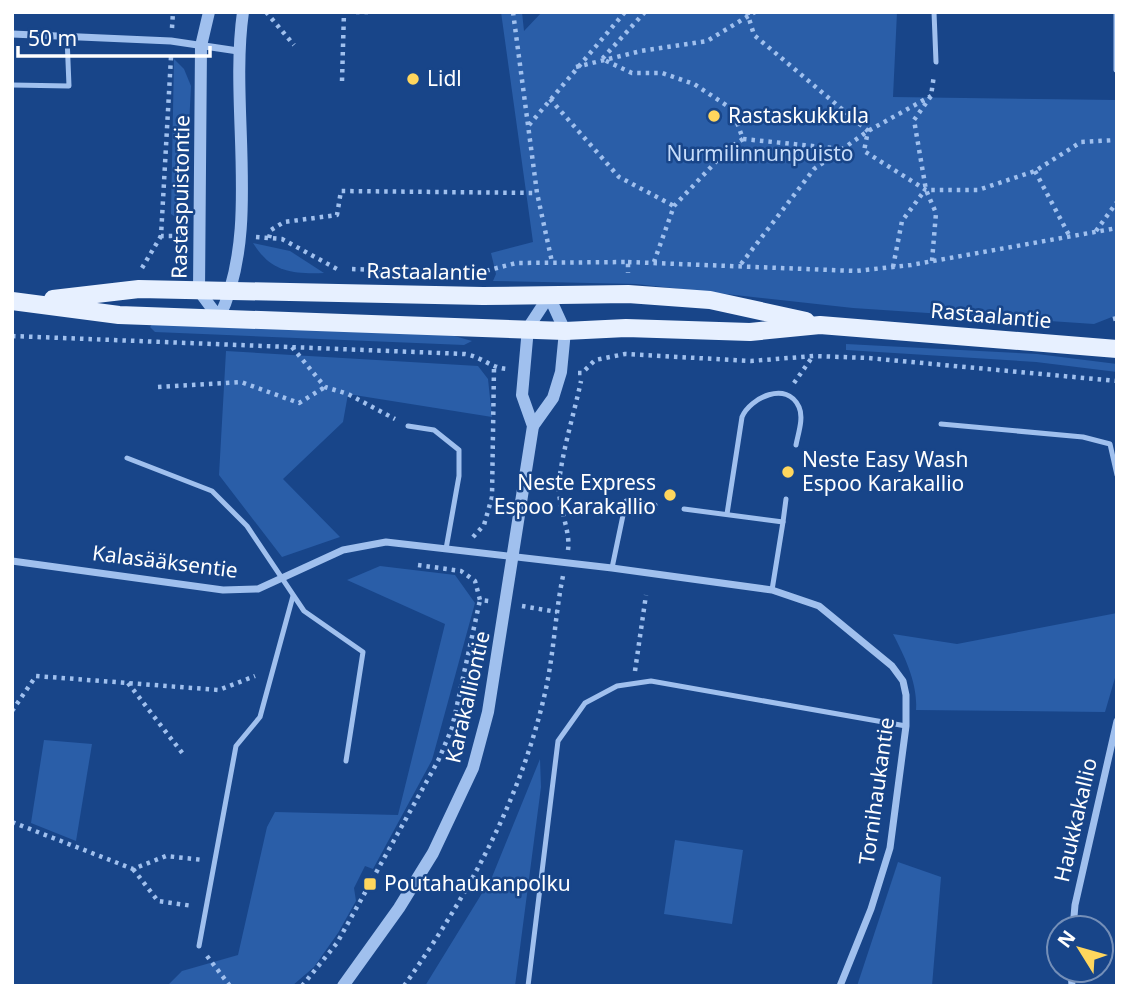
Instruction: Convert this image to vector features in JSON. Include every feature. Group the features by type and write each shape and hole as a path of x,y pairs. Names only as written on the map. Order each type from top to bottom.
{"main road":[{"name":"Rastaalantie","path":"32,302 121,290 549,296 628,294 710,300 820,325 1117,349"},
{"name":"Rastaalantie","path":"12,301 119,315 565,331 626,328 750,332 820,325"}],"street":[{"name":"Rastaspuistontie","path":"209,12 201,46 199,291 219,318"},
{"path":"219,318 232,291 241,236 238,51 243,12"},
{"path":"12,34 172,41 238,51"},
{"path":"549,296 565,331"},
{"name":"Karakalliontie","path":"533,426 522,396 528,328 549,296"},
{"name":"Karakalliontie","path":"343,985 399,908 459,803 473,768 488,712 507,604 533,426 553,398 559,382 565,331"},
{"name":"Kalasääksentie","path":"12,561 223,590 258,589 281,581 343,550 386,542 514,557"},
{"name":"Tornihaukantie","path":"514,557 772,590 820,606 892,666 903,681 906,726 884,869 840,986"},
{"name":"Haukkakallio","path":"1074,914 1117,720"}],"lane":[{"path":"934,12 936,62"},
{"path":"1116,12 1116,69"},
{"path":"12,85 69,86 67,37"},
{"path":"727,514 742,417 747,405 757,398 785,395 799,407 801,422 796,445"},
{"path":"942,424 1083,437 1110,443 1117,475"},
{"path":"408,426 434,430 460,450 459,476 446,549"},
{"path":"127,458 212,491 247,526 267,554 281,581 304,611 363,652 346,761"},
{"path":"772,590 786,499"},
{"path":"612,568 626,501 655,505"},
{"path":"684,509 783,522"},
{"path":"199,946 236,746 260,717 292,596"},
{"path":"528,986 558,741 585,703 617,686 651,681 906,726"}],"path":[{"path":"173,12 161,236 199,236"},
{"path":"266,12 294,45"},
{"path":"342,81 344,12"},
{"path":"356,12 372,12"},
{"path":"513,12 537,193 552,262"},
{"path":"528,126 576,66 625,12"},
{"path":"602,59 645,12"},
{"path":"576,66 707,41 755,12"},
{"path":"748,14 754,35 868,131"},
{"path":"602,59 632,73 662,73 694,83 732,109 744,139"},
{"path":"740,265 814,169 868,131 931,96 914,120 926,190 936,213 932,261"},
{"path":"550,99 619,177 674,206"},
{"path":"868,131 864,151 926,190 978,190 1035,171 1081,142 1117,140"},
{"path":"654,262 674,206 729,148 744,139 843,149"},
{"path":"1035,171 1070,237"},
{"path":"893,267 902,221 926,190"},
{"path":"270,238 271,230 284,222 337,215 341,191 537,193"},
{"path":"1096,232 1117,202"},
{"path":"475,273 516,262 654,262 856,271 932,261 1117,228"},
{"path":"241,236 282,239 332,269 416,269 437,273"},
{"path":"628,262 628,294"},
{"path":"625,354 626,328"},
{"path":"292,347 325,387 348,394 408,426"},
{"path":"785,395 814,356"},
{"path":"467,575 474,532 484,526 492,497 494,368"},
{"path":"404,986 490,851 523,774 545,691 570,537 562,521 559,483 582,373"},
{"path":"158,387 241,382 299,403 325,387"},
{"path":"633,684 646,595"},
{"path":"302,986 337,943 438,761 452,728 480,600"},
{"path":"507,604 557,611"},
{"path":"12,711 36,676 219,690 271,670"},
{"path":"128,683 183,754"},
{"path":"12,822 133,869 158,901 206,908"},
{"path":"133,869 166,856 215,861"},
{"path":"199,946 230,986"}],"green space":[{"name":"Nurmilinnunpuisto","path":"501,12 522,12 524,31 542,12 897,12 893,97 1117,100 1117,315 1094,324 853,308 636,284 493,281 496,274 491,253 533,242"},
{"path":"174,59 184,69 191,86 184,223 171,214"},
{"path":"253,243 290,251 324,273 302,273 283,269 267,260"},
{"path":"153,323 451,335 472,341 464,345 155,332 150,327"},
{"path":"846,344 1037,354 1117,364 1117,372 1036,362 846,350"},
{"path":"226,351 478,366 488,379 492,417 348,394 343,422 283,479 340,537 282,557 219,475"},
{"path":"380,566 455,575 475,603 432,760 373,869 365,866 354,888 356,901 338,933 314,967 292,986 167,986 182,971 238,955 267,827 275,812 398,815 445,624 347,580"},
{"path":"1117,613 1117,671 1105,712 916,710 913,681 893,634 957,644"},
{"path":"44,740 92,744 76,841 31,823"},
{"path":"540,759 541,787 515,986 425,986 492,877"},
{"path":"675,840 743,850 732,924 664,914"},
{"path":"898,862 941,877 932,986 857,986"}],"place":[{"name":"Lidl","path":"413,79"},
{"name":"Rastaskukkula","path":"714,116"},
{"name":"Neste Easy Wash Espoo Karakallio","path":"788,472"},
{"name":"Neste Express Espoo Karakallio","path":"670,495"},
{"name":"Poutahaukanpolku","path":"370,884"}]}
